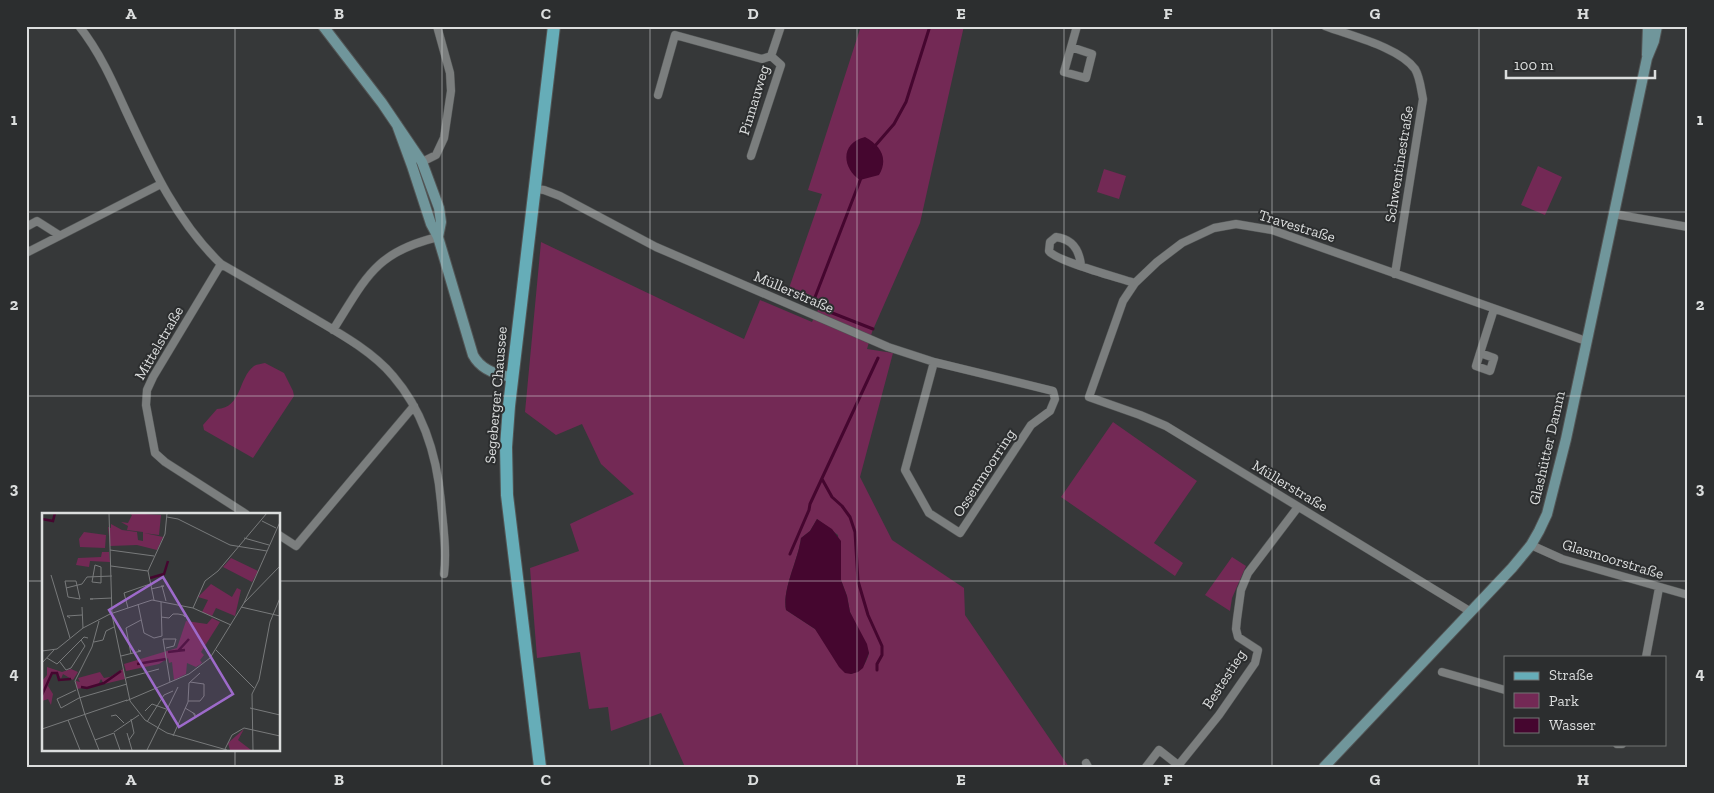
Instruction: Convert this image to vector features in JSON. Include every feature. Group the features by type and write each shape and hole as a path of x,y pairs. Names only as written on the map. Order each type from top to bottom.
{"main road":[{"name":"Segeberger Chaussee","path":"540,767 506,495 506,448 512,377 554,26"}],"street":[{"path":"79,26 96,50 108,72 161,184 187,225 207,250 222,264 362,349 386,368 404,390 424,424 436,460 440,484 446,557 444,574"},
{"path":"323,26 382,103 422,162 439,208 441,222 438,237"},
{"path":"422,162 436,155 444,138 451,91 450,73 437,26"},
{"name":"Pinnauweg","path":"771,56 781,26"},
{"path":"1071,47 1092,54 1086,78 1064,72 1071,47 1077,26"},
{"name":"Schwentinestraße","path":"1325,26 1398,54 1405,58 1416,71 1418,78 1423,99 1395,274"},
{"name":"Glashütter Damm","path":"1647,58 1648,26"},
{"name":"Glashütter Damm","path":"1324,767 1512,568 1540,531 1547,514 1566,440 1647,58 1654,41 1657,26"},
{"name":"Pinnauweg","path":"658,95 675,35 762,59 771,56"},
{"name":"Pinnauweg","path":"751,156 781,65 771,56"},
{"path":"397,125 431,224 438,237 473,355 476,361 490,372 512,377"},
{"path":"26,249 28,252 161,184"},
{"name":"Müllerstraße","path":"535,190 544,190 560,196 656,247 888,347 934,362 1053,390"},
{"path":"1614,214 1688,227"},
{"path":"26,227 37,221 59,235"},
{"name":"Travestraße","path":"1089,397 1123,300 1135,283 1182,243 1208,230 1236,224 1272,230 1586,341"},
{"path":"333,330 365,281 380,262 410,245 438,237"},
{"path":"1081,265 1080,256 1071,242 1056,237 1050,242 1049,250 1052,255 1081,265 1135,283"},
{"name":"Mittelstraße","path":"222,264 153,377 146,390 146,405 155,453 165,462 244,513"},
{"path":"1480,353 1494,309"},
{"name":"Ossenmoorring","path":"934,362 906,470 929,513 960,533 1031,425 1050,410 1055,399 1053,390"},
{"name":"Müllerstraße","path":"1089,397 1140,414 1166,426 1471,612"},
{"path":"280,536 296,546 414,406"},
{"name":"Bestestieg","path":"1146,767 1160,750 1177,766 1219,715 1254,663 1258,650 1238,637 1236,629 1241,590 1248,573 1298,507"},
{"name":"Glasmoorstraße","path":"1531,545 1562,559 1688,595"},
{"path":"1646,656 1659,588"},
{"path":"1442,672 1504,690"}],"green space":[{"path":"861,26 964,26 920,223 872,332 867,349 893,353 860,477 892,540 964,588 965,615 1069,767 685,767 661,713 611,731 608,707 589,709 580,652 537,658 530,568 579,551 570,524 634,494 601,464 582,424 556,435 525,412 541,242 744,339 760,300 812,322 820,306 788,291 822,194 808,190","holes":["817,519 838,535 841,580 850,612 869,653 863,666 851,674 815,629 786,610 785,602 801,538 810,531"]},
{"path":"1538,166 1562,177 1545,215 1521,205"},
{"path":"1104,169 1126,176 1119,199 1097,192"},
{"path":"265,363 284,373 294,396 253,458 204,430 203,425 217,409 231,404 249,371 254,366"},
{"path":"1113,422 1197,481 1154,543 1183,563 1175,576 1061,497"},
{"path":"1232,557 1246,566 1232,598 1230,611 1205,595"}],"water":[{"path":"865,137 879,148 883,163 879,175 860,180 850,169 846,156 851,145"},
{"path":"817,519 832,529 841,541 841,580 850,612 867,644 869,653 863,668 851,674 845,673 839,667 815,629 786,610 786,593 801,538 810,531"}],"waterway":[{"path":"874,147 894,124 906,102 930,26"},
{"path":"861,178 812,305 873,329"},
{"path":"790,554 810,504 878,358"},
{"path":"822,479 832,497 850,517 855,532 858,581 868,615 882,646 882,655 877,664 877,670"}]}
